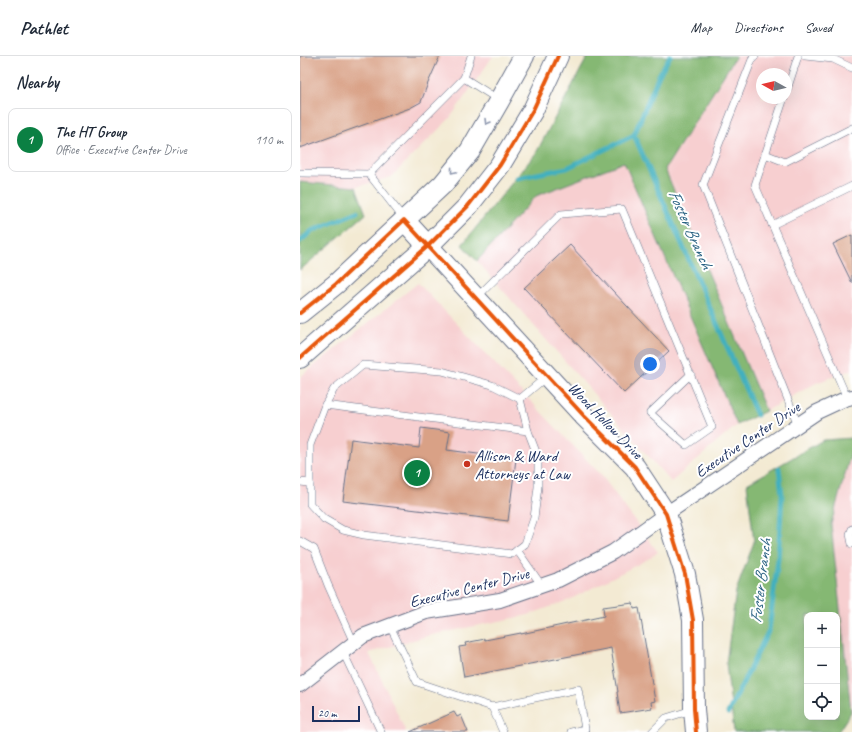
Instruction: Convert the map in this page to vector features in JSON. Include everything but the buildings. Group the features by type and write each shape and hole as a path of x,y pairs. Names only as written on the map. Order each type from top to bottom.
{"main road":[{"path":"300,313 336,284 443,184 470,151 524,56"},
{"path":"300,358 428,246 468,206 500,165 533,110 558,56"},
{"name":"Wood Hollow Drive","path":"404,220 585,417 635,467 666,514 685,574 693,620 694,709 696,732"}],"street":[{"name":"Executive Center Drive","path":"300,685 363,636 426,612 500,600 542,586 558,580 613,552 666,514 817,412 850,398"}],"lane":[{"path":"300,173 369,174 464,78 471,56"},
{"path":"755,56 753,57 703,185 798,425"},
{"path":"792,74 798,56"},
{"path":"805,56 833,59 852,68"},
{"path":"464,78 499,101"},
{"path":"782,104 755,185 850,398"},
{"path":"765,154 785,162 852,128"},
{"path":"369,174 404,220"},
{"path":"772,225 852,186"},
{"path":"476,298 562,214 622,209 691,374 712,427 686,445 650,413 691,374"},
{"path":"363,365 442,371 492,385 520,400 528,431 538,458 538,487 534,518 524,544 512,554 364,535 343,530 324,519 310,504 310,445 324,405 334,389 363,365"},
{"path":"520,400 547,376"},
{"path":"324,405 528,431"},
{"path":"300,482 310,483"},
{"path":"852,529 850,534 852,544"},
{"path":"300,541 314,549 328,585 354,643"},
{"path":"517,550 542,586"},
{"path":"390,626 417,682 492,708 578,689 585,729 571,732"},
{"path":"343,652 381,732"},
{"path":"492,708 503,732"},
{"path":"652,732 666,718 694,709"}],"shaded area":[{"path":"300,56 493,56 450,118 391,177 356,187 300,182"},
{"path":"736,56 852,56 852,370 816,383 766,411 665,169"},
{"path":"624,162 737,425 671,482 477,261 536,196"},
{"path":"418,283 602,476 658,552 648,559 569,600 528,615 427,636 369,653 406,732 300,732 300,377"},
{"path":"852,449 852,712 851,712 831,524"}],"green space":[{"path":"588,56 736,56 665,169 766,411 737,425 624,162 536,196 477,261 462,245 536,153"},
{"path":"300,182 356,187 366,214 300,270"},
{"path":"852,438 852,449 831,524 851,712 838,732 734,732 726,663 736,591 754,542 747,484 823,440"}],"waterway":[{"name":"Foster Branch","path":"670,56 659,75 634,135 757,415"},
{"path":"517,178 567,168 634,135"},
{"path":"300,241 312,231 357,212"},
{"name":"Foster Branch","path":"728,713 769,630 778,559 782,495 779,468"}],"cycle path":[{"path":"300,358 428,246 468,206 500,165 533,110 558,56"},
{"path":"300,313 336,284 404,220 585,417 635,467 666,514 685,574 693,620 694,709 696,732"}],"place":[{"name":"Allison & Ward Attorneys at Law","path":"467,464"},
{"name":"The HT Group","path":"417,473"}]}
